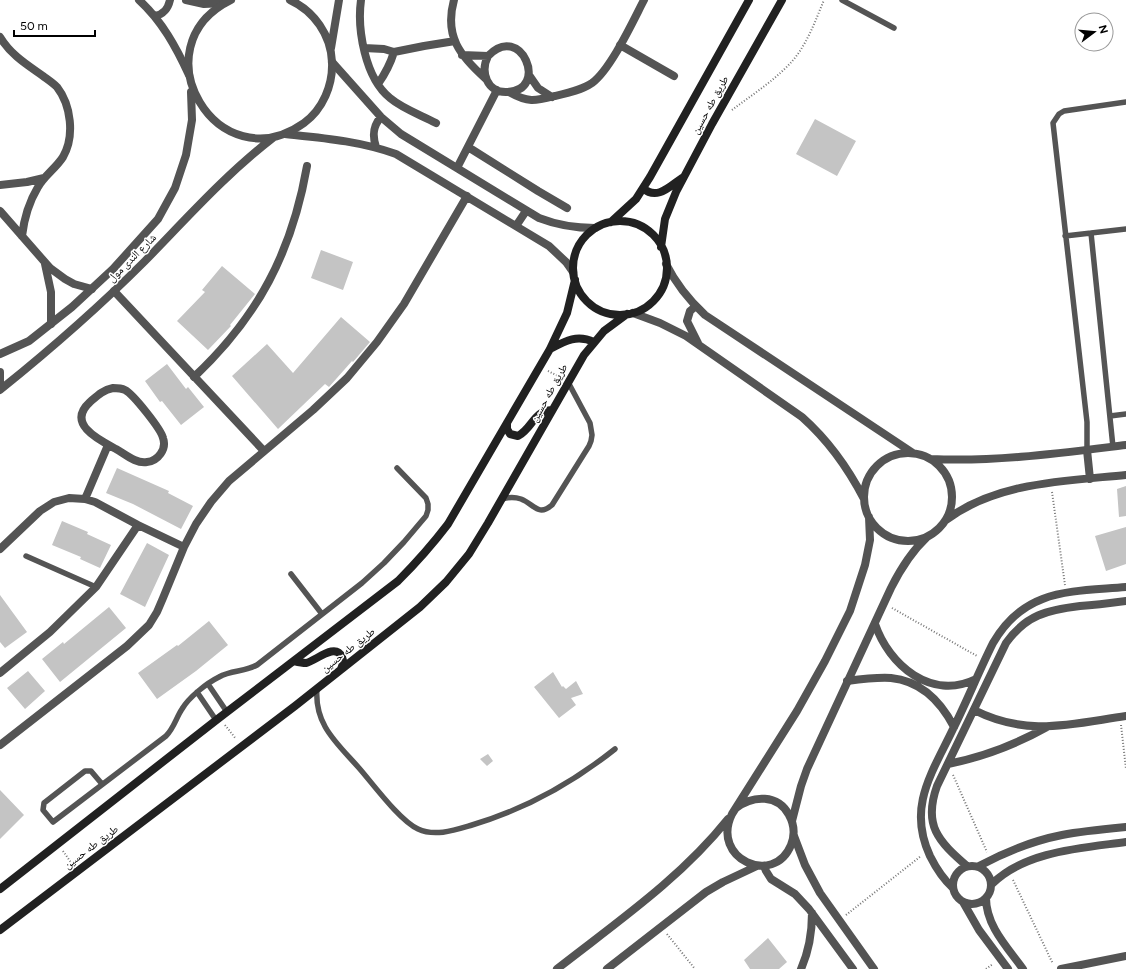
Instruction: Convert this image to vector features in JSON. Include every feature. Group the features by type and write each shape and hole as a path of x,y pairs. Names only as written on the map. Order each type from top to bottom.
{"main road":[{"name":"طريق طه حسين","path":"612,222 628,207 643,188 749,0"},
{"name":"طريق طه حسين","path":"661,248 668,212 676,192 782,0"},
{"path":"643,188 651,194 659,194 684,176"},
{"path":"612,222 628,222 641,226 651,234 661,248 666,264 664,282 658,294 649,304 630,313 610,314 595,307 582,295 574,276 575,254 578,246 588,233 595,228 612,222"},
{"name":"طريق طه حسين","path":"0,889 398,581 416,564 448,524 550,349 567,313 574,276"},
{"name":"طريق طه حسين","path":"0,930 317,688 420,607 446,582 469,554 584,355 604,331 630,313"},
{"path":"550,349 572,339 584,339 594,342"},
{"path":"507,423 507,429 510,434 518,436 539,414 552,410"},
{"path":"294,661 307,663 328,653 335,652 343,658 344,662 341,669"}],"street":[{"path":"139,0 155,16 175,46 189,75"},
{"path":"155,16 166,10 170,0"},
{"path":"186,0 204,4 227,2"},
{"path":"290,0 303,8 318,22 326,36 331,51"},
{"path":"227,2 208,16 196,34 189,54 189,75 195,95 203,109 214,121 232,132 253,138 285,134 297,128 316,111 324,100 332,75 331,51 338,0"},
{"path":"361,0 360,20 364,48 368,64 378,84 384,93 394,101 436,123"},
{"path":"454,0 451,9 450,21 454,41 462,55 486,79 492,88 509,92 519,98 530,100 541,100 571,92 593,82 620,45 644,0"},
{"path":"0,37 10,52"},
{"path":"364,48 384,49 394,52 454,41"},
{"path":"620,45 674,76"},
{"path":"486,79 484,67 488,56 496,49 502,47 518,50 526,58 529,75 527,80 519,88 509,92"},
{"path":"0,49 10,52 56,86 62,94 68,112 70,130 66,149 63,157 44,178 29,206 25,216 22,236"},
{"path":"378,84 390,64 394,52"},
{"path":"462,55 488,56"},
{"path":"332,62 381,117 401,134 539,218 558,224 583,228 595,228"},
{"path":"529,75 538,88 552,97"},
{"name":"شارع الندى مول","path":"0,354 29,341 92,289 158,219 170,198 181,171 189,138 192,114 191,85"},
{"path":"457,168 498,90"},
{"path":"376,147 373,131 377,121 381,117"},
{"path":"285,134 347,141 376,147 396,154 549,246 557,253 574,276"},
{"name":"شارع الندى مول","path":"0,390 49,351 114,291 225,178 274,136"},
{"path":"468,147 567,208"},
{"path":"194,377 239,328 252,310 274,272 291,231 298,209 307,166"},
{"path":"0,185 27,182 44,178"},
{"path":"0,745 139,636 157,612 184,547 196,524 211,502 229,481 313,410 347,378 377,342 404,304 467,196"},
{"path":"0,211 54,271 65,280 92,289"},
{"path":"516,226 526,211"},
{"path":"44,261 51,292 51,324"},
{"path":"666,264 679,286 696,306 716,322 913,453 931,459 995,459 1126,445"},
{"path":"114,291 264,451"},
{"path":"696,306 688,314 687,321 698,344"},
{"path":"630,313 673,329 698,344 802,417 815,428 841,459 864,499 869,518 870,540 866,565 850,611 804,699 734,811 729,821 727,836 732,850 743,861 761,866 771,879 795,894 812,913 853,969"},
{"path":"0,372 0,386"},
{"path":"113,388 120,388 131,395 160,431 164,439 164,447 160,455 154,460 146,462 138,461 108,445 87,431 83,425 83,411 86,405 101,392 113,388"},
{"path":"85,499 108,445"},
{"path":"1087,450 1090,479"},
{"path":"864,499 867,480 878,465 885,459 894,455 913,453"},
{"path":"931,459 944,471 951,488 951,506 944,522"},
{"path":"874,969 839,921 812,879 794,836 792,821 807,769 884,603 906,560 915,548 958,511 976,501 994,494 1050,483 1126,475"},
{"path":"0,549 40,511 54,502 69,498 85,499 95,502 184,547"},
{"path":"869,518 881,532 898,540 918,540 927,537"},
{"path":"0,672 50,632 96,587 138,525"},
{"path":"1008,969 979,930 963,902 958,898 953,888 937,869 928,851 921,827 921,808 928,783 993,643 1012,617 1029,604 1049,596 1126,587"},
{"path":"967,866 949,851 936,833 931,812 934,794 1006,644 1018,628 1034,617 1047,612 1061,609 1126,602"},
{"path":"1029,604 1034,617"},
{"path":"875,624 882,641 892,656 926,692 938,702 954,727"},
{"path":"848,681 891,678 915,680 943,686 960,685 976,679"},
{"path":"974,710 1004,723 1033,727 1048,727 1123,717"},
{"path":"948,764 990,754 1048,727"},
{"path":"557,969 671,879 703,848 734,811 749,800 764,798 771,800 784,808 792,821"},
{"path":"953,888 953,882 957,872 967,866 978,866 1011,851 1045,839 1080,832 1126,827"},
{"path":"963,902 978,904 989,894 992,884 1009,870 1027,861 1081,848 1122,843 1117,828"},
{"path":"607,969 706,892 728,880 778,860 784,856 789,850 794,836"},
{"path":"978,866 988,873 992,884"},
{"path":"986,898 987,912 992,924 1025,969"},
{"path":"801,969 811,937 812,913"},
{"path":"1061,969 1076,968 1095,962 1126,956"}],"lane":[{"path":"842,0 894,28"},
{"path":"1087,450 1087,422 1053,129 1055,118 1059,114 1069,110 1126,102"},
{"path":"1065,236 1126,229"},
{"path":"1091,233 1113,447"},
{"path":"502,499 515,498 525,501 538,510 549,508 552,506 589,446 592,435 590,423 568,382"},
{"path":"1110,416 1126,414"},
{"path":"102,784 92,771 85,771 44,803 43,810 53,822 166,736 173,727 183,708 197,692 218,677 225,674 244,671 257,665 362,583 384,563 426,516 428,510 426,498 397,468"},
{"path":"26,556 96,587"},
{"path":"291,574 322,614"},
{"path":"208,684 227,712"},
{"path":"317,688 316,698 318,712 330,735 403,818 419,829 428,832 438,833 468,826 527,805 564,786 615,749"},
{"path":"197,692 218,719"}],"path":[{"path":"730,111 771,81 795,58 813,26 824,0"},
{"path":"540,367 568,382"},
{"path":"1050,483 1066,593"},
{"path":"884,603 985,660"},
{"path":"1123,717 1126,769"},
{"path":"218,719 241,746"},
{"path":"948,764 991,860"},
{"path":"58,844 77,872"},
{"path":"839,921 928,851"},
{"path":"1009,870 1055,969"},
{"path":"661,927 695,969"}],"building":[{"path":"815,119 856,141 837,176 796,154"},
{"path":"321,250 353,262 343,290 311,278"},
{"path":"222,266 255,294 230,325 231,326 208,350 177,321 205,292 202,290"},
{"path":"341,317 370,342 329,387 325,384 278,429 232,376 267,344 293,373"},
{"path":"167,364 186,389 188,387 204,407 181,425 162,401 160,402 145,381"},
{"path":"117,468 169,491 168,493 193,506 181,529 133,504 106,493"},
{"path":"1126,486 1126,516 1119,517 1117,489"},
{"path":"62,521 88,532 87,534 111,545 100,568 80,559 81,557 52,545"},
{"path":"1126,527 1126,564 1106,571 1095,536"},
{"path":"147,543 169,555 145,607 120,594"},
{"path":"0,595 27,632 5,648 0,642"},
{"path":"109,607 126,628 60,682 42,659 63,642 64,644"},
{"path":"209,621 228,645 196,671 157,699 138,673 177,645 178,646"},
{"path":"28,671 45,691 25,709 7,688"},
{"path":"553,672 562,687 563,686 566,689 576,681 583,694 571,698 576,705 559,718 534,687"},
{"path":"488,754 493,761 487,766 480,759"},
{"path":"0,790 24,815 0,839"},
{"path":"768,938 787,962 779,969 750,969 744,960"}]}
